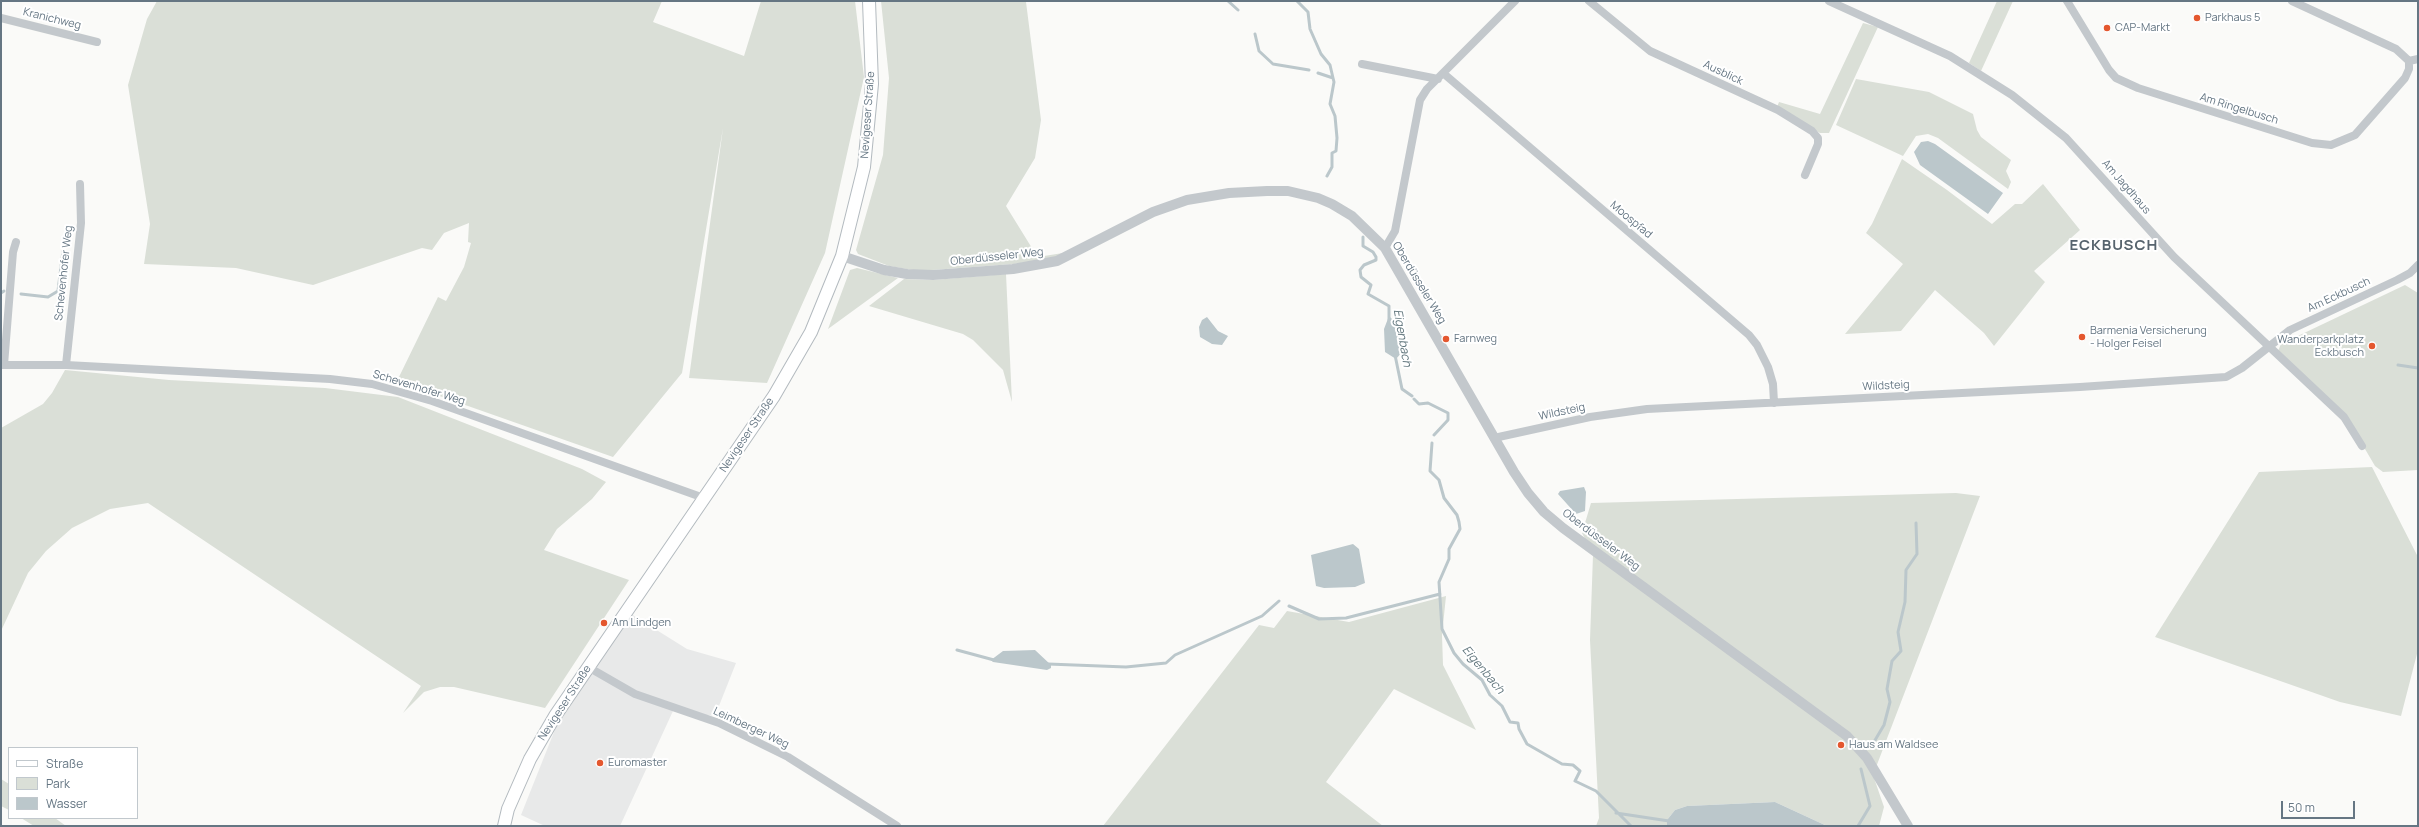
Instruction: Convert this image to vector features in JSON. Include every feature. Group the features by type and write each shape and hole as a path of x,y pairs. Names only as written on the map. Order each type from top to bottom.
{"main road":[{"name":"Nevigeser Straße","path":"504,826 508,809 530,759 554,716 774,396 811,332 842,256 858,196 869,129 872,77 869,1"}],"street":[{"path":"1385,248 1395,231 1416,111 1427,89 1515,1"},
{"name":"Ausblick","path":"1589,1 1650,52 1778,110 1812,131 1818,138 1818,144 1805,175"},
{"name":"Am Jagdhaus","path":"1829,1 1950,56 2033,111 2087,159 2118,197 2174,257 2270,345 2281,360 2344,417 2362,446"},
{"name":"Am Ringelbusch","path":"2067,1 2108,70 2116,78 2138,88 2312,143 2331,145 2355,135 2405,78 2410,69 2409,61"},
{"path":"2292,1 2396,49 2409,61 2418,59"},
{"name":"Kranichweg","path":"1,18 97,42"},
{"path":"1362,64 1440,76"},
{"name":"Moospfad","path":"1440,76 1749,335 1757,345 1768,367 1773,384 1774,403"},
{"name":"Schevenhofer Weg","path":"66,365 81,223 80,184"},
{"name":"Oberdüsseler Weg","path":"842,256 884,270 921,275 1042,265 1071,255 1153,212 1187,200 1229,193 1267,190 1288,192 1318,198 1332,204 1352,216 1385,248 1494,438 1528,494 1563,528 1847,736 1867,758 1908,826"},
{"name":"Schevenhofer Weg","path":"16,242 2,365 66,365 330,379 372,384 432,401 704,498"},
{"name":"Am Eckbusch","path":"2270,345 2290,330 2397,280 2410,273 2418,265"},
{"name":"Wildsteig","path":"1494,438 1590,417 1647,409 2080,387 2226,377 2242,368 2270,345"},
{"name":"Leimberger Weg","path":"588,667 635,694 719,723 788,757 896,826"}],"shaded area":[{"path":"631,614 687,649 736,663 715,716 673,711 620,826 545,826 521,815 558,722"}],"green space":[{"path":"157,1 662,1 653,22 744,56 761,1 855,1 864,77 825,253 767,383 689,378 723,128 682,373 613,457 397,381 438,297 446,301 464,267 471,243 468,242 469,223 444,233 432,250 422,248 313,285 236,268 144,264 150,224 128,85 147,19"},
{"path":"881,1 1026,2 1041,120 1035,158 1006,206 1035,253 1044,256 1063,253 1054,258 1014,264 919,271 889,266 858,254 856,250 883,155 889,78"},
{"path":"1997,1 2013,1 1981,71 1969,63"},
{"path":"1863,23 1878,27 1829,133 1820,133 1777,107 1779,102 1820,114"},
{"path":"1856,79 1929,92 1973,114 1977,130 1981,137 2011,160 2006,171 2011,182 2008,189 1938,138 1928,134 1916,136 1903,156 1836,125"},
{"path":"1902,159 1947,190 1992,224 2015,204 2022,204 2043,184 2080,230 2034,271 2045,282 1994,346 1984,333 1935,290 1901,331 1845,334 1903,264 1866,233 1872,224"},
{"path":"857,268 898,278 828,329 850,270"},
{"path":"1006,274 1012,402 1003,370 973,340 963,334 869,306 904,279 933,280"},
{"path":"2405,285 2418,293 2418,470 2383,472 2375,466 2345,415 2278,351 2281,344"},
{"path":"65,370 169,380 325,388 398,397 582,469 606,482 592,499 557,529 544,550 629,580 545,708 454,687 440,687 424,692 403,713 421,686 148,503 110,509 72,528 46,551 28,573 1,631 1,428 43,404 52,393"},
{"path":"2372,467 2418,557 2418,650 2401,716 2340,702 2155,637 2259,472"},
{"path":"1956,493 1980,496 1873,775 1884,807 1879,826 1827,826 1775,802 1687,806 1675,810 1667,820 1667,826 1596,826 1599,818 1590,640 1593,555 1582,533 1591,503"},
{"path":"1446,596 1442,635 1443,665 1476,730 1394,689 1326,782 1383,826 1103,826 1259,625 1274,628 1287,611 1349,622"},
{"path":"1,779 8,783 8,810 1,806"},
{"path":"23,819 56,819 66,826 34,826"}],"water":[{"path":"1928,141 1935,144 2003,193 1988,214 1920,165 1914,152 1921,142"},
{"path":"1389,316 1396,323 1403,351 1396,359 1385,352 1384,329"},
{"path":"1207,317 1218,331 1228,336 1222,345 1212,344 1200,337 1199,327 1202,320"},
{"path":"1584,487 1586,492 1585,511 1576,514 1558,494 1560,491"},
{"path":"1353,544 1359,549 1365,583 1355,587 1324,588 1316,586 1311,555"},
{"path":"1035,650 1051,665 1051,668 1047,670 993,662 991,660 1003,651"},
{"path":"1775,802 1827,826 1667,826 1667,820 1675,810 1687,806"}],"waterway":[{"name":"Eigenbach","path":"1228,1 1238,10"},
{"path":"1297,1 1308,12 1310,29 1321,54 1330,65 1333,78"},
{"name":"Eigenbach","path":"1255,34 1259,51 1273,64 1309,70"},
{"name":"Eigenbach","path":"1318,73 1333,78 1334,82 1330,104 1335,116 1337,138 1336,151 1332,153 1332,167 1327,176"},
{"name":"Eigenbach","path":"1363,237 1363,246 1373,252 1376,260 1364,265 1360,270 1361,277 1371,285 1368,294 1389,306 1389,320"},
{"path":"21,294 48,297 58,291 63,251"},
{"name":"Eigenbach","path":"1395,355 1402,389 1412,396"},
{"path":"2398,365 2418,368"},
{"name":"Eigenbach","path":"1414,399 1419,404 1428,403 1448,413 1448,420 1434,435"},
{"name":"Eigenbach","path":"1432,443 1430,471 1439,480 1444,498 1457,515 1460,529 1449,549 1449,559 1439,582 1442,629 1454,653 1463,664 1482,680 1490,695 1502,706 1510,722 1518,723 1519,729 1527,744 1562,764 1573,765 1580,771 1575,781 1596,791 1631,826"},
{"path":"1871,747 1884,725 1890,702 1887,689 1892,661 1901,651 1898,632 1905,602 1906,570 1917,554 1916,523"},
{"path":"1289,606 1319,619 1346,618 1440,594"},
{"path":"1048,664 1126,667 1166,663 1175,655 1262,616 1279,601"},
{"path":"957,650 994,660"},
{"path":"1858,826 1870,806 1861,769"},
{"path":"1616,813 1669,821"}],"place":[{"name":"Parkhaus 5","path":"2197,18"},
{"name":"CAP-Markt","path":"2107,28"},
{"name":"Barmenia Versicherung - Holger Feisel","path":"2082,337"},
{"name":"Farnweg","path":"1446,339"},
{"name":"Wanderparkplatz Eckbusch","path":"2372,346"},
{"name":"Am Lindgen","path":"604,623"},
{"name":"Haus am Waldsee","path":"1841,745"},
{"name":"Euromaster","path":"600,763"}],"district":[{"name":"ECKBUSCH","path":"2114,246"}]}
